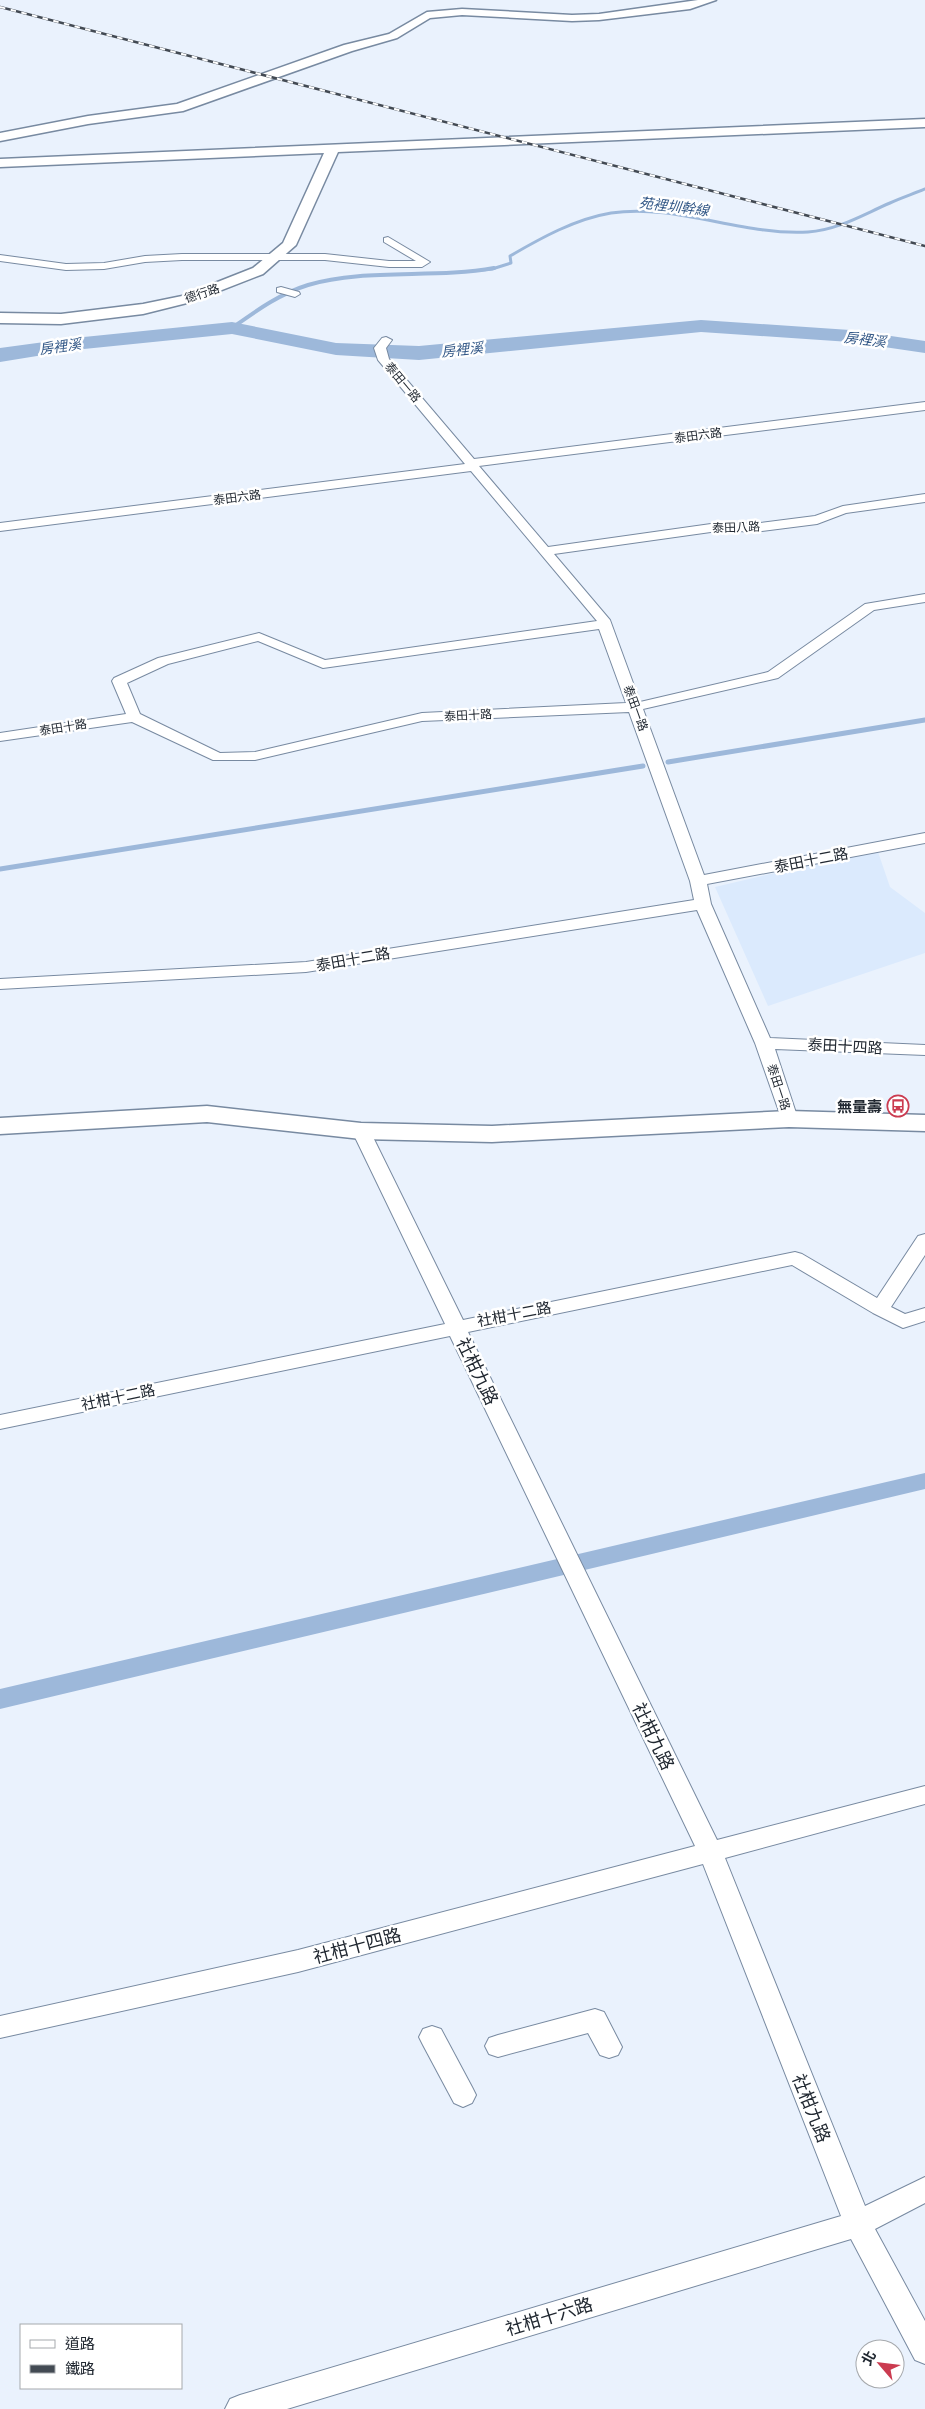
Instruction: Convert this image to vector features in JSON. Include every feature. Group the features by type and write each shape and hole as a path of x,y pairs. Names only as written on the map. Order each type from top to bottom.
{"street":[{"path":"0,137 88,120 179,108 348,48 393,36 427,15 462,12 572,18 600,17 690,6 710,0"},
{"path":"0,163 332,150 925,122"},
{"name":"德行路","path":"0,318 61,319 152,307 186,299 224,286 258,271 289,245 332,150"},
{"path":"0,258 54,266 81,267 164,258 343,258 389,264 422,264 425,262 388,240"},
{"path":"280,290 295,294"},
{"name":"泰田一路","path":"382,348 473,465 605,624 698,881 703,904 764,1043 790,1119"},
{"name":"泰田六路","path":"0,527 925,406"},
{"name":"泰田八路","path":"545,551 724,526 753,528 817,520 843,510 925,498"},
{"name":"泰田十路","path":"0,737 134,717 218,758 255,756 422,717 635,707 773,675 870,606 925,598"},
{"path":"134,717 119,681 163,661 259,637 323,664 605,624"},
{"name":"泰田十二路","path":"698,881 925,838"},
{"name":"泰田十二路","path":"0,984 306,967 535,929 703,904"},
{"name":"泰田十四路","path":"764,1043 925,1050"},
{"path":"0,1126 207,1114 361,1131 492,1134 790,1119 925,1123"},
{"name":"社柑九路","path":"361,1131 711,1853 858,2224 925,2350"},
{"path":"880,1309 925,1240"},
{"name":"社柑十二路","path":"0,1422 456,1326 795,1258 903,1322 925,1314"},
{"path":"711,1853 925,1795"},
{"name":"社柑十四路","path":"0,2027 298,1961 711,1853"},
{"path":"498,2046 595,2020 609,2047"},
{"path":"432,2037 463,2095"},
{"name":"社柑十六路","path":"240,2409 858,2224 925,2189"}],"shaded area":[{"path":"877,849 890,887 925,913 925,953 768,1006 715,887"}],"waterway":[{"name":"苑裡圳幹線","path":"481,270 492,269 511,263 510,256 571,224 611,213 635,211 660,212 759,229 783,232 808,232 840,225 925,189"},
{"name":"苑裡圳幹線","path":"232,328 287,293 308,285 353,277 448,273 494,268"},
{"name":"房裡溪","path":"0,355 74,344 232,328 336,349 419,353 548,339 701,326 850,336 925,347"},
{"path":"668,762 925,720"},
{"path":"0,869 643,766"},
{"path":"0,1699 925,1481"}],"railway":[{"path":"0,7 925,246"}],"place":[{"name":"無量壽","path":"898,1106"}]}
